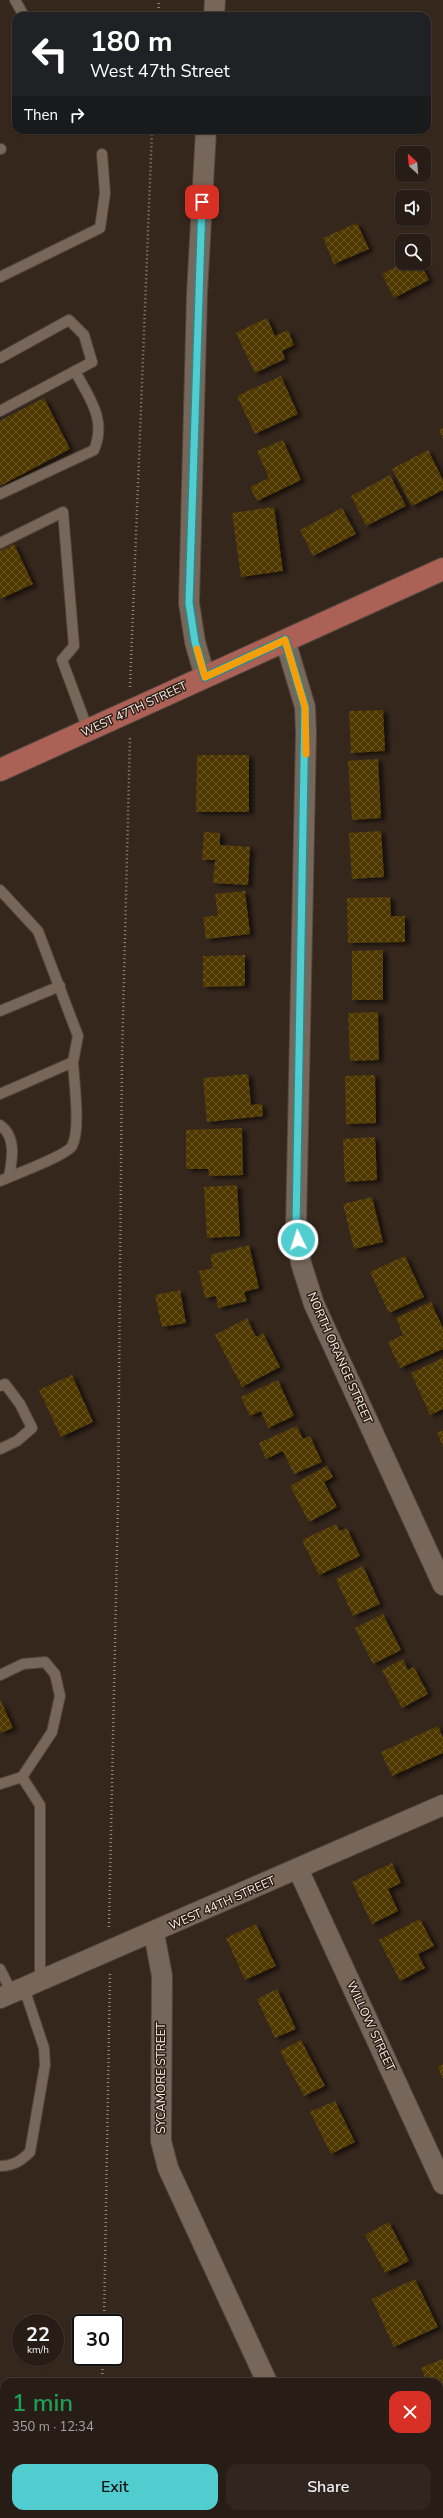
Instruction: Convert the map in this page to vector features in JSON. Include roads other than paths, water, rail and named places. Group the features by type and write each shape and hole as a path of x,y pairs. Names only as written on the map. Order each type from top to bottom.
{"main road":[{"name":"WEST 47TH STREET","path":"0,770 443,569"}],"street":[{"path":"214,12 216,0"},
{"path":"205,677 195,642 189,603 198,294 206,134"},
{"name":"NORTH ORANGE STREET","path":"285,640 305,707 306,733 296,1228 301,1263 314,1304 443,1585"},
{"name":"WEST 44TH STREET","path":"19,1990 154,1933 443,1805"},
{"name":"WILLOW STREET","path":"298,1869 443,2184"},
{"name":"SYCAMORE STREET","path":"154,1933 162,1976 161,2141 168,2168 265,2378"}],"lane":[{"path":"15,0 22,12"},
{"path":"0,277 100,228 105,193 102,154"},
{"path":"0,358 69,320 84,335 92,362 0,411"},
{"path":"0,494 94,450 99,439 99,416 75,371"},
{"path":"0,543 63,512 74,646 62,660 88,730"},
{"path":"0,890 38,931 78,1036 73,1062 76,1134 72,1146 62,1154 7,1178"},
{"path":"0,1011 60,986"},
{"path":"0,1094 73,1062"},
{"path":"0,1125 6,1129 13,1152 7,1178"},
{"path":"0,1386 5,1384 20,1404 32,1428 17,1441 0,1449"},
{"path":"0,1675 23,1664 45,1662 55,1674 60,1696 52,1732 22,1777 0,1784"},
{"path":"19,1990 40,1805 22,1777"},
{"path":"0,1969 19,1990 44,2048 45,2065 30,2152 23,2159 11,2166 0,2166"}]}
